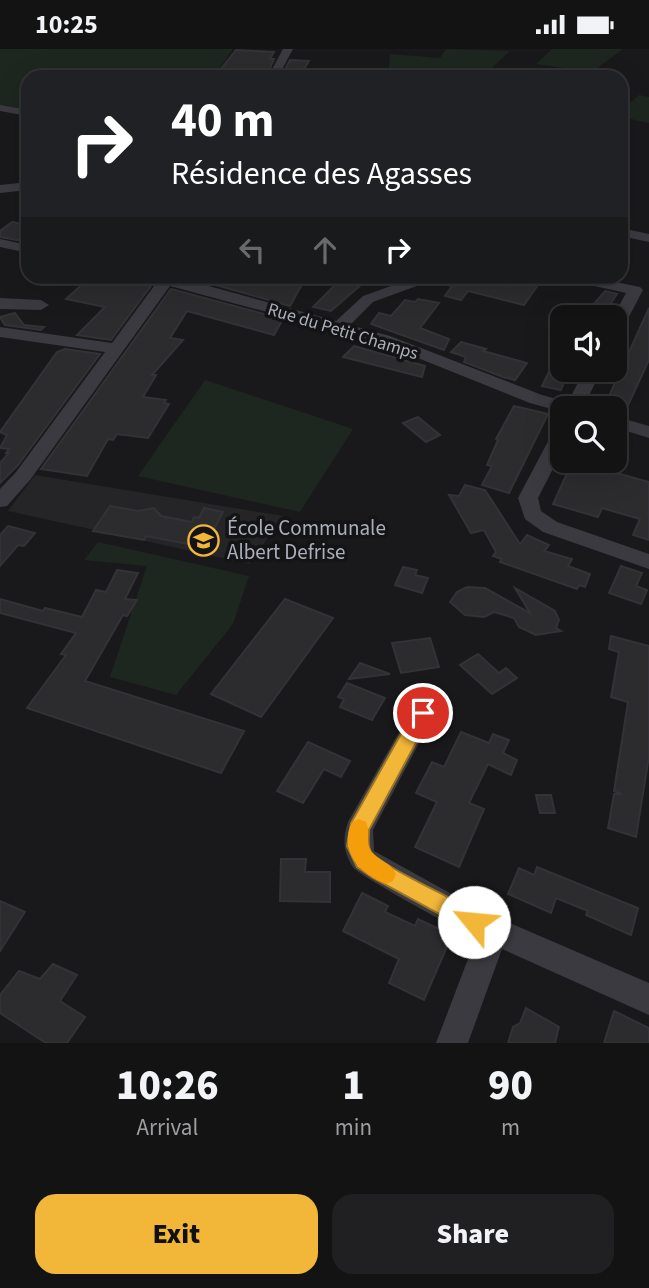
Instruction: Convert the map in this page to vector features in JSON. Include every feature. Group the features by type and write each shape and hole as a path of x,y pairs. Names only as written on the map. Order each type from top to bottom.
{"street":[{"path":"277,70 288,49"},
{"path":"0,108 21,112"},
{"path":"0,189 21,187"},
{"path":"628,234 649,238"},
{"path":"0,243 21,248"},
{"path":"0,501 23,476 116,349 159,284"},
{"name":"Rue du Petit Champs","path":"188,284 384,339 550,403"},
{"path":"339,327 368,299 409,284"},
{"path":"607,284 642,291 627,312"},
{"path":"0,304 41,305"},
{"path":"0,333 116,349"},
{"path":"627,425 649,432"},
{"path":"550,455 528,498 532,514 550,527 649,562"},
{"path":"423,713 359,829 358,846 364,860 493,931 649,999"},
{"path":"452,1043 493,931"}],"shaded area":[{"path":"0,49 233,49 218,70 21,70 21,112 0,108"},
{"path":"446,49 510,51 489,70 389,70 390,54 440,58"},
{"path":"552,49 623,49 595,70 536,64"},
{"path":"639,95 649,97 649,123 628,118 628,105"},
{"path":"205,380 353,429 300,512 138,476"},
{"name":"École Communale Albert Defrise","path":"35,475 283,516 250,564 8,511"},
{"path":"98,542 249,576 233,624 176,695 110,677 147,566 84,560"}],"building":[{"path":"236,50 274,52 269,70 220,70"},
{"path":"290,60 309,61 303,70 285,70"},
{"path":"12,222 21,224 21,241 0,237 0,231"},
{"path":"83,284 152,284 111,340 77,335 105,307 66,299"},
{"path":"213,284 302,284 290,306"},
{"path":"336,284 362,284 331,311 313,307"},
{"path":"442,284 539,284 524,305 468,291 461,300 445,296 452,286"},
{"path":"171,289 283,319 274,335 187,311 170,338 183,340 152,375 156,375 143,397 166,400 164,403 169,404 148,438 117,434 113,440 108,439 87,476 41,469"},
{"path":"605,291 617,294 610,305 593,305"},
{"path":"418,299 439,303 420,328 449,339 444,350 371,324 379,313 391,316 405,300 415,302"},
{"path":"649,308 649,360 627,407 627,396 609,396 615,382 627,382 627,356"},
{"path":"15,313 24,325 44,327 41,330 5,325 0,317"},
{"path":"461,342 527,363 515,380 503,377 464,362 466,357 451,352"},
{"path":"354,346 425,366 422,377 343,357"},
{"path":"65,349 100,354 18,465 0,483 0,463 9,453 6,453 9,449 0,448 7,435 0,432 57,352"},
{"path":"550,370 550,382 564,382 561,390 542,386"},
{"path":"514,406 548,414 509,493 482,485 492,466 487,465 498,440 496,439"},
{"path":"418,417 440,435 426,442 403,423"},
{"path":"567,473 617,473 649,482 649,540 633,535 640,519 602,508 598,517 553,504"},
{"path":"465,485 485,490 520,544 527,535 549,545 544,551 572,559 568,566 590,574 585,587 579,585 577,589 500,562 502,559 493,556 496,552 484,530 471,533 449,495 459,496"},
{"path":"110,506 138,511 154,508 161,516 192,522 194,517 199,518 204,508 223,512 204,547 146,536 144,540 93,531"},
{"path":"8,526 35,533 24,546 18,545 0,566 0,535"},
{"path":"621,566 642,573 636,586 647,590 641,604 609,593"},
{"path":"403,567 417,570 415,575 428,578 422,593 395,585"},
{"path":"117,570 138,573 125,599 137,600 127,616 123,615 85,681 244,731 221,773 27,708 66,655 61,654 76,633 0,613 0,599 43,611 45,608 82,617 96,590 106,592"},
{"path":"467,587 485,588 530,613 515,588 555,611 559,620 556,628 561,631 536,635 519,627 514,618 494,612 484,617 465,615 450,602 457,592"},
{"path":"285,599 333,618 261,717 211,694"},
{"path":"611,636 649,646 649,756 636,837 608,828 614,794 622,794 614,791 628,702 611,697 619,652 609,649"},
{"path":"430,638 439,667 401,673 392,643"},
{"path":"478,654 499,673 506,668 517,678 492,694 460,665"},
{"path":"360,663 390,674 349,679"},
{"path":"347,683 385,698 372,720 340,707 344,699 338,697"},
{"path":"461,732 489,743 493,734 509,740 503,753 517,760 511,775 488,764 469,803 484,809 459,867 415,847 437,802 416,793 432,762 444,767"},
{"path":"308,742 350,761 341,777 324,769 303,803 277,791"},
{"path":"536,795 551,795 555,813 540,813"},
{"path":"281,859 306,859 305,872 330,872 330,902 280,901"},
{"path":"537,867 638,908 631,935 586,915 588,911 556,898 551,913 508,894 519,868 534,875"},
{"path":"362,893 388,906 385,912 415,926 418,919 452,935 424,1000 389,983 399,959 343,931"},
{"path":"0,901 25,912 0,951"},
{"path":"53,964 77,975 60,1001 85,1017 67,1043 46,1043 0,1013 0,995 19,971 40,979"},
{"path":"526,1008 559,1027 555,1043 508,1043 513,1027 520,1023"},
{"path":"614,1011 649,1028 649,1043 604,1043"}],"slow traffic":[{"path":"359,829 358,846 364,860 386,874"}],"place":[{"name":"École Communale Albert Defrise","path":"204,540"}],"route":[{"path":"423,713 359,829 358,846 364,860 474,922"}]}
